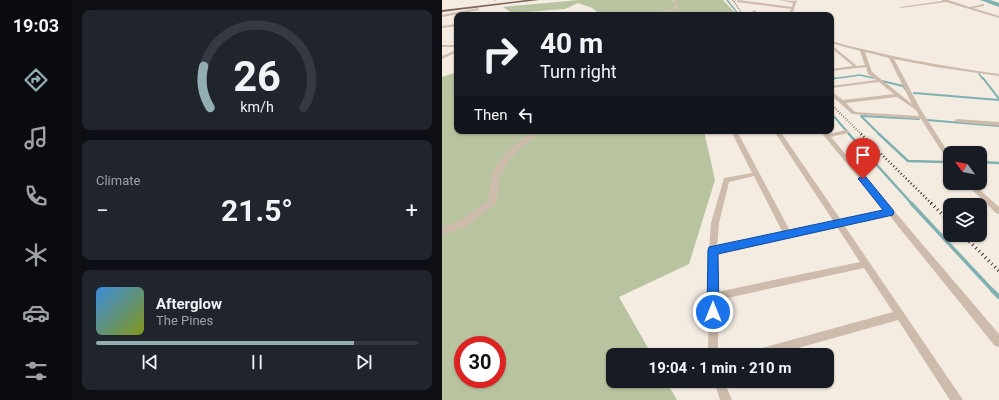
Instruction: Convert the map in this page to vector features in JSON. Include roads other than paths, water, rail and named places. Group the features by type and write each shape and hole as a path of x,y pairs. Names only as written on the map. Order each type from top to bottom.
{"main road":[{"path":"442,11 537,0"}],"street":[{"path":"662,12 678,8 675,0"},
{"path":"780,0 795,1 791,12"},
{"path":"738,1 793,8"},
{"path":"901,7 945,1 999,17"},
{"path":"953,3 959,1"},
{"path":"970,8 983,5"},
{"path":"466,12 478,10"},
{"path":"442,16 454,14"},
{"path":"442,28 454,26"},
{"path":"834,43 953,69 999,75"},
{"path":"442,46 454,46"},
{"path":"834,49 847,46"},
{"path":"834,50 856,67"},
{"path":"862,50 870,73 918,110"},
{"path":"442,58 454,52"},
{"path":"890,56 922,118 943,150"},
{"path":"834,72 867,66"},
{"path":"834,87 879,81"},
{"path":"834,95 854,113 922,118"},
{"path":"842,102 898,95"},
{"path":"957,121 999,124"},
{"path":"834,133 846,132"},
{"path":"442,231 460,225 492,203 494,197 493,190 497,174 510,154 534,134"},
{"path":"736,134 787,233"},
{"path":"779,134 957,400"},
{"path":"826,134 999,342"},
{"path":"713,348 713,250 715,223 726,180 756,174"},
{"path":"976,190 999,211"},
{"path":"713,250 890,212"},
{"path":"713,297 866,264"},
{"path":"780,348 899,315"},
{"path":"722,388 726,400"}],"waterway":[{"path":"727,0 737,12"},
{"path":"983,0 999,5"},
{"path":"979,74 983,79"},
{"path":"834,79 860,75 873,78"},
{"path":"983,78 999,99"},
{"path":"882,81 903,86 905,89"},
{"path":"914,93 999,100"},
{"path":"834,116 850,135"},
{"path":"879,134 861,116 919,119"},
{"path":"927,120 999,126"},
{"path":"849,134 912,204"},
{"path":"879,134 908,161 943,162"},
{"path":"987,162 999,163"},
{"path":"911,203 993,291"},
{"path":"993,291 999,297"}],"railway":[{"path":"733,0 741,12"},
{"path":"834,107 861,134"},
{"path":"861,134 932,204"},
{"path":"932,204 943,215"},
{"path":"970,242 999,271"}]}
